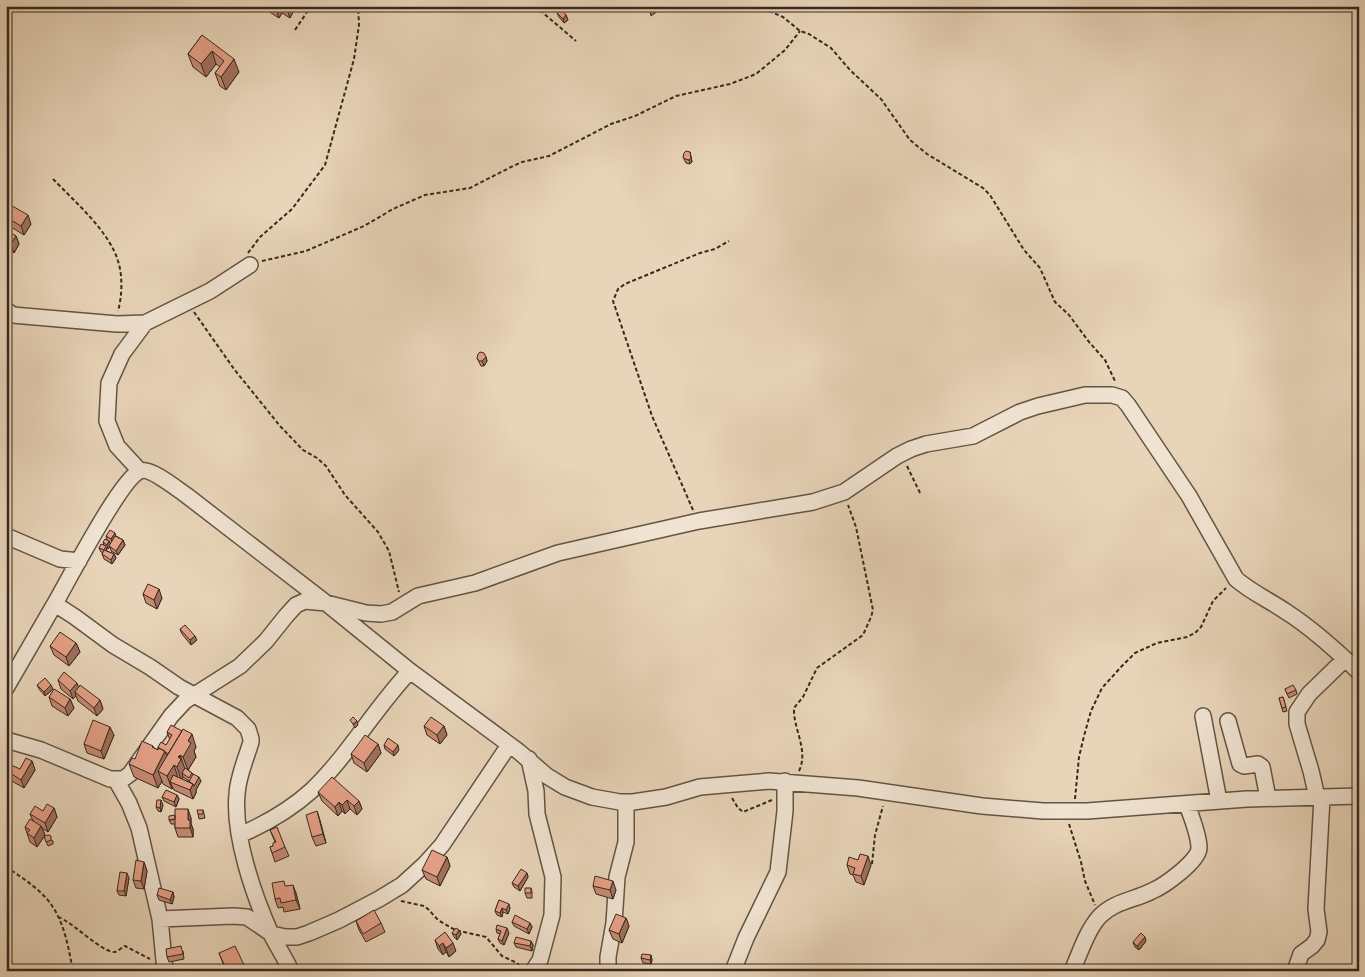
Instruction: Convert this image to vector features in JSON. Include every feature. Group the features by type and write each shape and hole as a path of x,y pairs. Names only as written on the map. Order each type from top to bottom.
{"street":[{"path":"6,310 14,315 24,316 117,324 145,323 210,291 249,260"},
{"path":"140,471 116,446 107,421 107,404 109,383 115,368 133,337 145,323"},
{"path":"6,740 41,750 110,779 123,780 130,774 185,701 240,666 266,640 296,605 306,601 326,603 366,613 382,614 392,612 418,596 475,583 558,553 699,521 813,502 844,492 897,456 926,444 973,436 1020,412 1086,395 1112,395 1122,398 1189,496 1236,579 1288,613 1346,659 1359,672"},
{"path":"6,688 78,561 128,481 140,471 149,471 186,495 326,603 410,671 529,760 547,776 592,797 626,803 666,797 700,787 768,781 888,792 982,806 1071,811 1268,798 1359,796"},
{"path":"6,536 60,559 78,561"},
{"path":"55,604 120,650 243,723 250,734 251,742 238,784 240,835 252,882 272,934 291,971"},
{"path":"1295,971 1301,954 1317,940 1319,932 1316,909 1319,797 1297,724 1297,712 1309,694 1346,659"},
{"path":"240,835 284,812 310,792 410,671"},
{"path":"1203,716 1219,801"},
{"path":"1228,721 1240,764 1244,766 1258,764 1262,767 1268,798"},
{"path":"160,919 233,916 247,918 272,934 297,937 379,899 402,885 425,864 442,844 509,745"},
{"path":"529,760 536,791 537,814 553,877 552,915 540,960 533,971"},
{"path":"116,780 129,803 139,828 160,919 159,966"},
{"path":"733,971 746,938 778,872 783,839 785,797 789,782"},
{"path":"608,971 617,877 626,842 626,803"},
{"path":"1072,971 1092,928 1101,916 1121,902 1152,892 1194,861 1199,850 1198,839 1187,804"}],"path":[{"path":"295,30 311,6"},
{"path":"249,260 260,238 292,209 325,165 354,58 359,25 358,6"},
{"path":"535,6 576,41"},
{"path":"757,6 783,18 831,48 850,70 881,99 910,140 928,154 983,188 990,195 1024,250 1040,268 1055,302 1069,315 1105,360 1116,384 1112,395"},
{"path":"249,260 306,251 364,226 417,198 440,192 470,188 522,162 549,156 612,124 635,116 676,96 730,84 756,74 784,50 800,30"},
{"path":"53,179 98,227 119,262 120,297 117,324"},
{"path":"699,521 652,416 613,301 618,289 625,284 700,253 715,249 729,241"},
{"path":"185,304 200,319 234,369 280,426 303,450 326,466 345,495 378,532 389,551 399,590 401,607"},
{"path":"897,456 906,463 921,495"},
{"path":"789,782 802,761 802,746 794,708 803,697 817,668 865,633 873,610 856,527 844,492"},
{"path":"1101,916 1085,881 1071,811 1081,750 1091,711 1102,688 1120,666 1135,654 1158,643 1187,637 1195,633 1201,627 1212,601 1236,579"},
{"path":"725,784 736,805 743,812 785,797"},
{"path":"872,864 875,836 888,792"},
{"path":"6,867 46,898 63,928 73,971"},
{"path":"379,899 420,905 428,909 448,927 486,937 502,956 519,964 522,971"},
{"path":"58,917 66,920 95,942 111,951 116,952 125,946 159,966"}],"building":[{"path":"647,6 657,6 650,11"},
{"path":"561,9 566,15 563,19 557,13"},
{"path":"202,35 234,59 221,77 215,73 224,61 212,51 201,64 188,54"},
{"path":"686,151 690,152 691,158 689,160 683,157"},
{"path":"7,203 28,215 21,226 6,217"},
{"path":"6,230 16,236 11,244 6,241"},
{"path":"480,352 484,353 486,357 482,361 479,361 477,358"},
{"path":"110,530 115,533 111,539 106,536"},
{"path":"115,536 123,540 116,551 109,546"},
{"path":"105,539 109,541 107,545 103,542"},
{"path":"101,544 106,546 104,550 99,548"},
{"path":"104,550 114,554 111,560 102,554"},
{"path":"148,584 159,589 154,600 143,594"},
{"path":"185,625 195,636 190,640 180,629"},
{"path":"60,632 76,643 66,657 50,646"},
{"path":"64,672 77,683 70,691 58,680"},
{"path":"45,678 51,685 44,692 37,685"},
{"path":"80,685 100,700 94,708 75,692"},
{"path":"1293,685 1296,690 1287,694 1285,689"},
{"path":"54,689 70,699 65,708 49,697"},
{"path":"1283,697 1286,707 1282,708 1279,698"},
{"path":"353,717 357,721 353,724 350,720"},
{"path":"431,717 444,726 437,735 424,726"},
{"path":"93,720 110,727 101,751 84,744"},
{"path":"171,725 182,731 168,754 158,747 161,742 166,745 172,735 167,732"},
{"path":"183,729 192,734 188,741 191,743 183,757 180,755 178,757 181,759 177,767 174,765 167,776 158,771"},
{"path":"365,735 378,744 364,763 351,754"},
{"path":"388,738 398,745 393,752 384,745"},
{"path":"142,741 158,750 158,748 165,751 153,775 129,764 132,758 135,759"},
{"path":"26,758 32,761 21,780 7,771 11,765 20,769"},
{"path":"185,768 192,773 189,778 182,773"},
{"path":"193,774 199,777 194,786 189,782"},
{"path":"173,775 193,784 190,790 170,782"},
{"path":"332,777 359,801 354,806 347,800 342,805 339,802 335,807 318,792"},
{"path":"166,790 177,795 174,802 162,797"},
{"path":"157,800 161,800 160,808 156,807"},
{"path":"47,804 54,808 45,823 30,814 35,806 43,811"},
{"path":"175,809 188,809 190,828 175,828"},
{"path":"197,810 203,810 203,814 198,814"},
{"path":"317,811 323,834 312,837 306,815"},
{"path":"175,815 175,819 169,820 169,816"},
{"path":"30,819 41,826 34,838 27,833 30,830 25,827"},
{"path":"277,827 285,847 272,853 270,847 276,842 270,830"},
{"path":"49,835 51,840 46,842 44,836"},
{"path":"432,850 447,857 437,877 422,870"},
{"path":"860,854 868,856 861,876 853,874 855,868 847,865 849,857 858,860"},
{"path":"136,860 144,862 141,881 133,880"},
{"path":"521,869 527,873 518,886 512,883"},
{"path":"120,872 127,873 124,891 117,891"},
{"path":"595,876 613,881 610,890 593,886"},
{"path":"284,881 285,886 293,885 296,900 281,903 280,898 275,899 272,883"},
{"path":"159,888 173,892 170,900 157,895"},
{"path":"525,888 531,888 531,893 525,893"},
{"path":"499,900 509,904 506,910 502,908 500,913 495,911"},
{"path":"374,910 381,923 363,934 356,921"},
{"path":"616,914 626,918 619,934 609,930"},
{"path":"515,915 530,923 527,929 512,922"},
{"path":"497,925 507,928 502,941 498,939 501,931 496,929"},
{"path":"456,928 459,930 456,935 452,933"},
{"path":"445,932 453,943 446,948 443,943 439,946 435,940"},
{"path":"1141,933 1145,937 1137,946 1133,942"},
{"path":"516,937 531,941 530,946 514,943"},
{"path":"181,946 183,954 167,957 166,949"},
{"path":"235,946 244,965 232,971 227,971 219,953"},
{"path":"642,954 651,955 650,960 641,958"}]}
